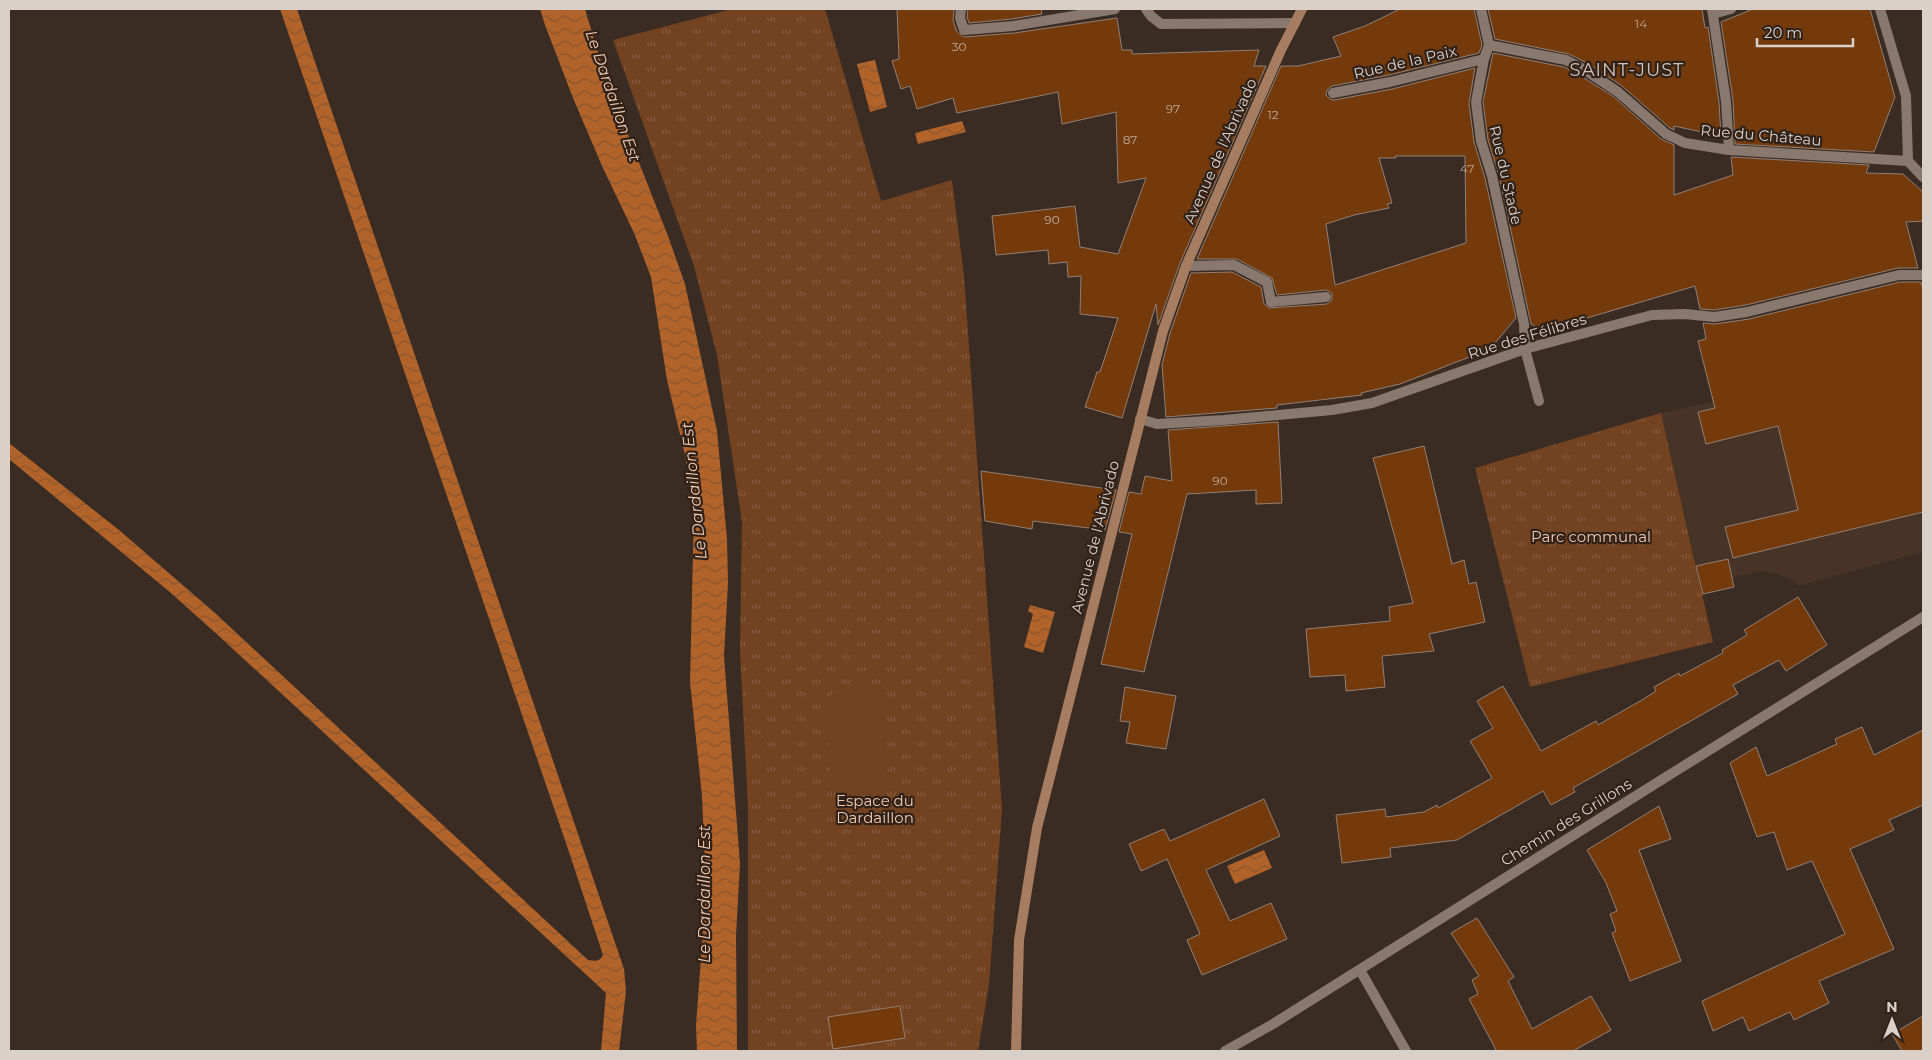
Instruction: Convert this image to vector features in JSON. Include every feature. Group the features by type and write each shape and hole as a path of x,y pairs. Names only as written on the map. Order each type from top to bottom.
{"main road":[{"name":"Avenue de l'Abrivado","path":"1016,1051 1019,940 1037,828 1163,331 1186,266 1281,50 1302,9"}],"street":[{"path":"960,9 960,18 964,30 1013,26 1115,9"},
{"path":"1146,9 1150,16 1161,24 1295,23"},
{"path":"1483,9 1489,44"},
{"path":"1729,150 1726,101 1713,11 1731,9"},
{"path":"1880,9 1906,96 1908,161 1923,177"},
{"name":"Rue du Château","path":"1489,44 1566,60 1586,70 1618,92 1666,134 1686,143 1729,150 1908,161"},
{"name":"Rue du Stade","path":"1489,44 1476,102 1481,141 1492,176 1524,324 1525,349 1539,401"},
{"name":"Rue de la Paix","path":"1334,93 1484,60"},
{"path":"1186,266 1234,265 1267,282 1271,302 1326,297"},
{"name":"Rue des Félibres","path":"1140,419 1158,424 1224,420 1322,411 1372,403 1525,349 1652,315 1685,314 1714,317 1899,275 1923,275"},
{"name":"Chemin des Grillons","path":"1225,1051 1273,1024 1360,970 1923,617"},
{"path":"1360,970 1406,1051"}],"shaded area":[{"path":"1923,334 1923,552 1798,586 1795,582 1778,574 1761,571 1701,585 1661,413 1712,402 1710,388"}],"green space":[{"name":"Espace du Dardaillon","path":"732,9 825,9 881,201 952,180 964,276 1002,809 989,985 978,1051 748,1051 748,808 740,651 742,522 717,355 694,266 613,40"},
{"name":"Parc communal","path":"1661,413 1713,642 1530,687 1475,468"},
{"path":"876,690 881,696 889,785 883,794 842,796 832,791 825,702 832,694"}],"water":[{"path":"280,9 297,9 624,969 626,991 619,1051 601,1051 606,993 171,593 9,459 9,443 119,530 215,613 588,960 597,960 602,957 603,955 568,849"},
{"name":"Le Dardaillon Est","path":"540,9 585,9 601,63 685,284 717,431 727,539 728,583 724,656 740,864 736,935 737,1051 697,1051 696,1025 706,891 702,796 690,682 694,511 685,455 667,380 651,277 634,233 602,166 573,98"},
{"path":"875,60 887,107 870,112 857,64"},
{"path":"962,121 966,132 918,144 915,133"},
{"path":"1030,605 1055,612 1043,653 1024,647 1033,614 1028,611"},
{"path":"1264,850 1272,868 1235,884 1227,866"}],"building":[{"path":"897,9 954,9 953,20 957,32 964,37 1014,33 1117,18 1122,50 1132,50 1132,54 1259,50 1254,66 1266,66 1180,263 1158,325 1156,304 1122,418 1085,407 1097,372 1100,372 1118,318 1080,314 1081,276 1068,277 1067,262 1049,264 1048,250 996,255 992,216 1075,206 1080,247 1118,254 1146,178 1118,183 1116,112 1062,124 1058,92 957,113 953,98 917,109 910,86 901,89 892,61 899,59"},
{"path":"968,9 1041,9 1042,14 969,23 967,17"},
{"path":"1400,9 1474,9 1482,45 1479,53 1389,75 1332,86 1327,90 1326,95 1334,100 1392,89 1475,68 1469,103 1474,142 1485,178 1516,318 1490,349 1400,384 1361,393 1362,395 1277,405 1277,408 1166,417 1162,365 1170,333 1191,273 1232,272 1261,287 1264,304 1269,308 1327,304 1332,300 1332,293 1326,290 1277,295 1272,278 1237,259 1197,259 1281,66 1298,66 1341,56 1333,37 1365,26","holes":["1395,156 1465,156 1466,243 1335,285 1326,224 1354,215 1389,208 1387,204 1392,203 1379,158 1396,158"]},
{"path":"1488,9 1702,9 1705,28 1708,27 1719,102 1721,136 1674,126 1674,130 1670,128 1622,86 1589,64 1569,54 1495,39"},
{"path":"1753,9 1870,9 1895,97 1874,152 1735,144 1733,100 1721,22"},
{"path":"1493,53 1564,67 1614,97 1661,139 1674,145 1674,195 1733,175 1731,157 1869,165 1866,173 1903,174 1923,192 1923,221 1906,222 1918,268 1898,268 1746,305 1714,310 1700,309 1695,286 1543,331 1531,324 1499,175 1488,140 1483,102"},
{"path":"1900,282 1921,282 1923,290 1923,512 1733,558 1725,527 1798,510 1778,426 1706,444 1698,412 1715,408 1698,341 1706,339 1703,323 1715,324 1749,319"},
{"path":"1278,422 1282,503 1256,504 1256,490 1187,494 1144,672 1101,664 1132,534 1119,532 1129,492 1141,494 1145,476 1172,481 1168,430"},
{"path":"1424,446 1452,564 1464,560 1469,584 1476,582 1485,622 1429,634 1434,651 1382,656 1385,687 1346,691 1345,675 1310,677 1306,629 1390,621 1389,607 1413,603 1373,458"},
{"path":"981,471 1116,490 1105,530 1033,521 1032,529 985,521"},
{"path":"1728,559 1734,587 1703,594 1696,566"},
{"path":"1798,597 1827,645 1786,671 1779,660 1733,685 1738,694 1573,788 1575,792 1551,805 1543,791 1457,840 1390,848 1391,857 1342,863 1336,815 1385,809 1386,817 1424,812 1437,805 1438,808 1492,778 1470,741 1493,728 1477,701 1503,686 1541,751 1596,721 1598,725 1656,691 1654,687 1679,673 1680,676 1723,653 1722,650 1747,635 1744,630"},
{"path":"1125,687 1176,696 1166,749 1126,743 1130,722 1120,721"},
{"path":"1862,727 1874,755 1923,730 1923,805 1889,820 1894,830 1850,849 1894,949 1819,981 1829,1003 1794,1020 1790,1012 1749,1031 1743,1017 1713,1031 1702,1001 1845,934 1812,861 1787,870 1774,832 1757,837 1730,763 1756,747 1767,776 1837,744 1835,739"},
{"path":"1264,799 1280,836 1206,870 1230,921 1271,903 1287,939 1202,975 1187,940 1200,934 1167,859 1141,871 1129,844 1164,829 1170,841"},
{"path":"1659,806 1671,839 1639,850 1681,961 1630,981 1612,933 1616,931 1610,914 1617,911 1606,883 1587,850"},
{"path":"1477,918 1514,977 1508,981 1532,1029 1591,996 1611,1030 1573,1051 1494,1051 1496,1050 1469,999 1478,994 1472,980 1479,976 1451,933"},
{"path":"900,1006 905,1038 833,1049 828,1017"},
{"path":"1923,1016 1923,1051 1902,1051 1892,1034"}],"district":[{"name":"SAINT-JUST","path":"1627,70"}]}
